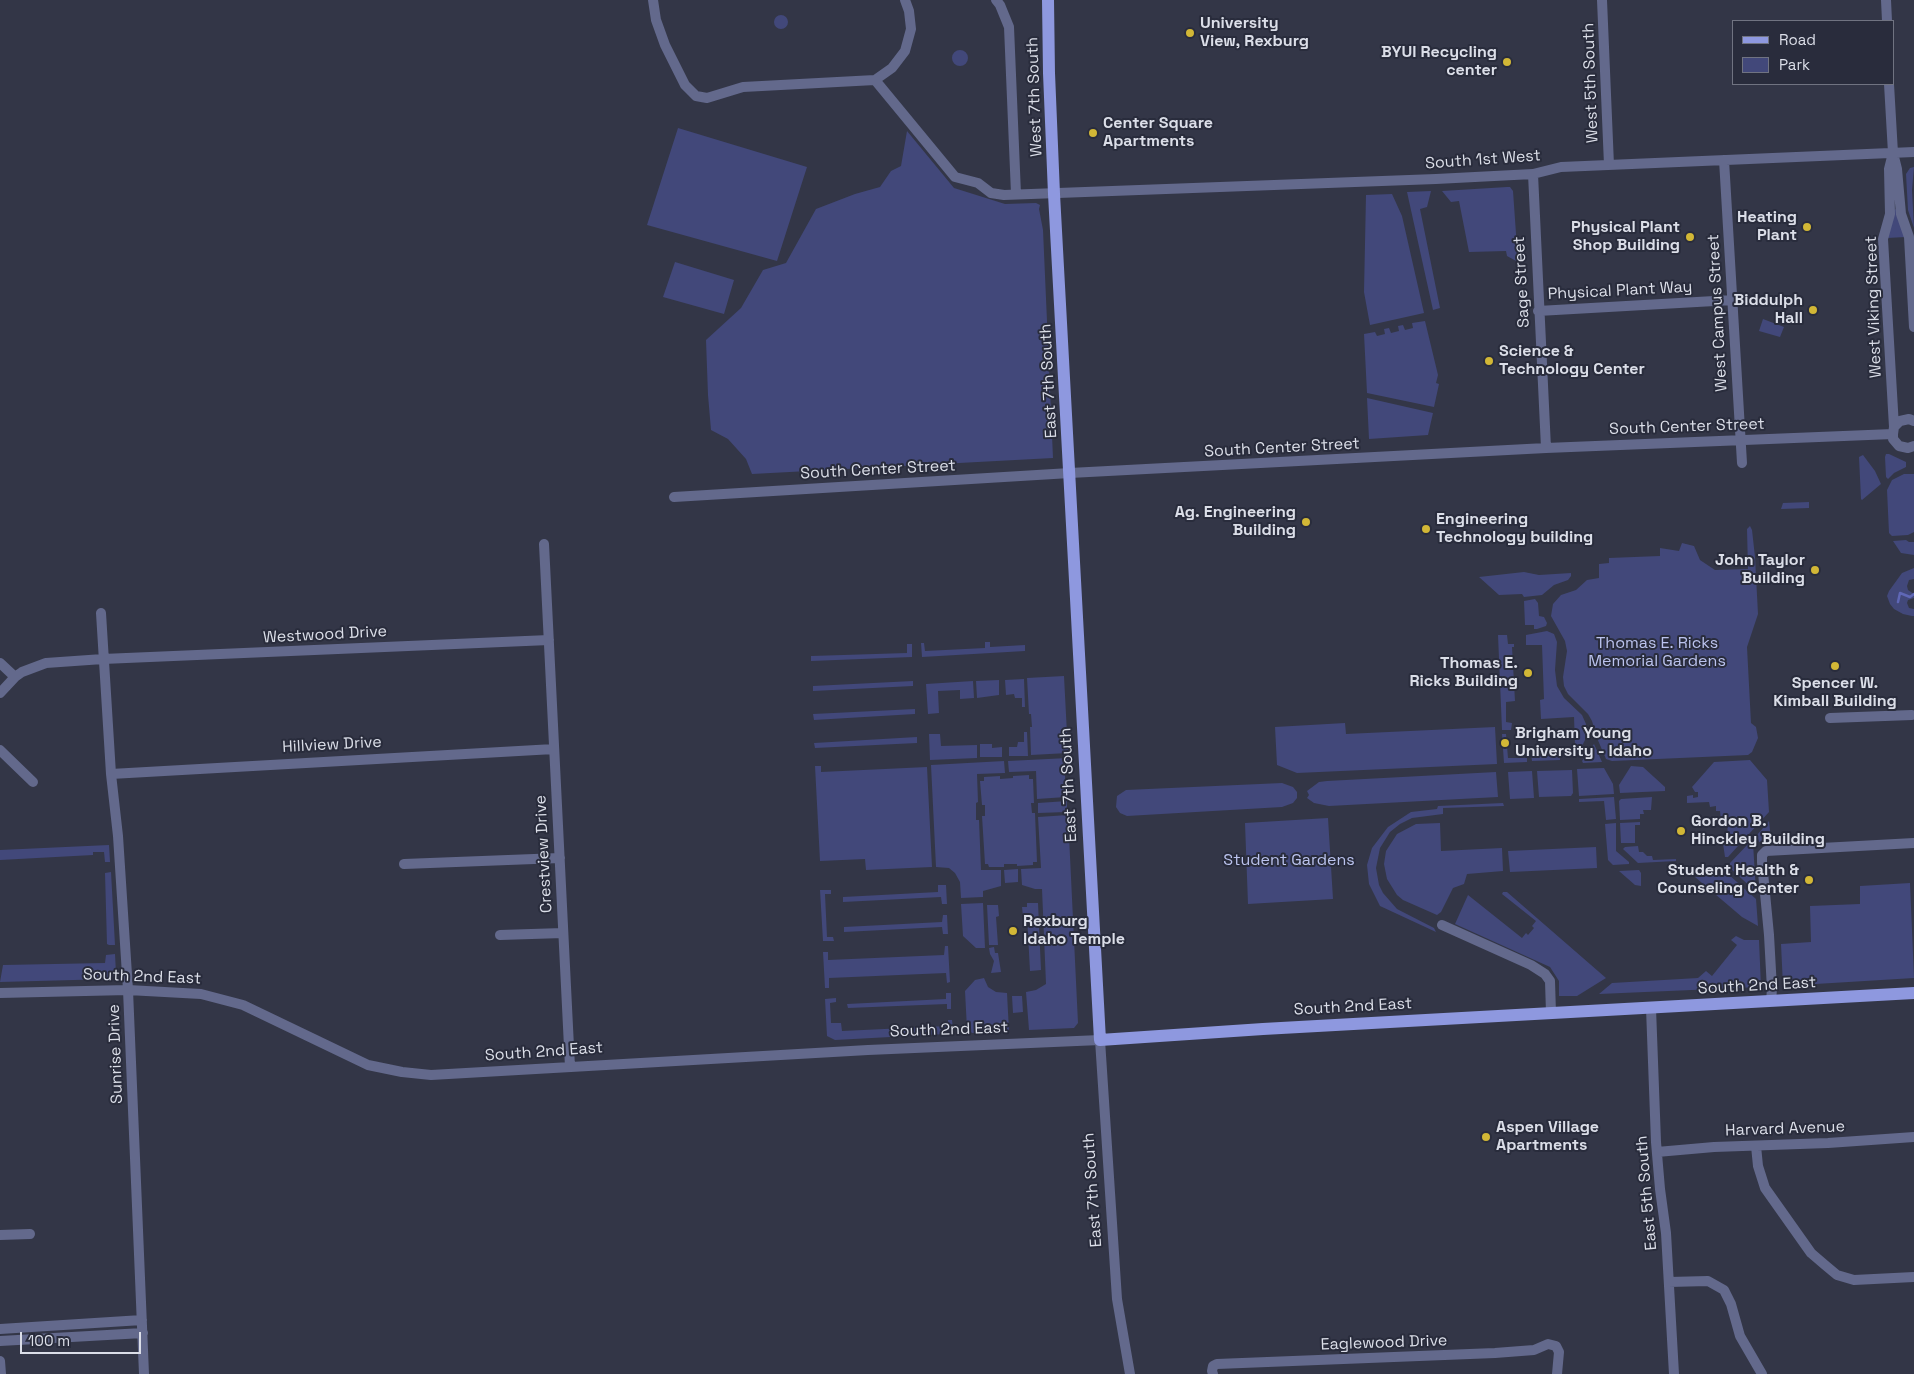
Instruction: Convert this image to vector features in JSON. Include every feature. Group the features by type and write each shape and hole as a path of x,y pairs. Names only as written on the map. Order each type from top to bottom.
{"main road":[{"name":"West 7th South","path":"1048,0 1048,73 1054,194"},
{"name":"East 7th South","path":"1054,194 1070,473 1078,665 1100,1040"},
{"name":"South 2nd East","path":"1100,1040 1263,1029 1914,993"}],"street":[{"path":"653,0 656,20 665,45 685,85 696,96 707,98 743,88 875,80 892,68 905,51 911,30 910,11 905,0"},
{"path":"996,0 1000,4 1009,26 1016,194"},
{"name":"West 5th South","path":"1602,0 1609,164"},
{"path":"1886,0 1887,20"},
{"name":"South 1st West","path":"875,80 955,177 978,184 991,193 1054,194 1436,179 1533,174 1561,167 1609,164 1914,152"},
{"path":"1889,85 1893,153 1897,169 1901,214 1909,237 1914,327"},
{"name":"West Viking Street","path":"1893,153 1889,169 1890,214 1883,239 1893,431"},
{"name":"West Campus Street","path":"1724,160 1742,463"},
{"name":"Sage Street","path":"1533,174 1546,448"},
{"name":"Physical Plant Way","path":"1538,311 1732,300"},
{"name":"South Center Street","path":"674,497 1070,473 1893,431 1896,424 1904,419 1914,421"},
{"path":"1893,431 1893,439 1899,446 1908,448 1914,446"},
{"name":"Crestview Drive","path":"544,544 570,1067"},
{"name":"Sunrise Drive","path":"101,613 111,774 118,836 128,990 144,1374"},
{"name":"Westwood Drive","path":"15,677 22,672 46,663 103,659 549,640"},
{"path":"0,663 15,677 0,693"},
{"path":"1830,718 1913,715"},
{"name":"Hillview Drive","path":"111,774 554,749"},
{"path":"0,750 34,782"},
{"path":"1771,1001 1769,935 1762,862 1762,856 1766,851 1911,843"},
{"path":"404,864 560,858"},
{"path":"1442,925 1545,974 1550,980 1551,1013"},
{"path":"500,935 563,933"},
{"name":"South 2nd East","path":"0,993 128,990 200,994 221,998 261,1014 368,1065 402,1072 440,1074 1100,1040"},
{"name":"East 5th South","path":"1651,1008 1657,1152 1666,1233 1674,1374"},
{"name":"East 7th South","path":"1100,1040 1117,1299 1130,1374"},
{"name":"Harvard Avenue","path":"1657,1152 1914,1137"},
{"path":"1756,1146 1758,1166 1765,1188 1811,1253 1825,1265 1838,1275 1854,1280 1914,1277"},
{"path":"0,1236 30,1234"},
{"path":"1669,1282 1708,1281 1720,1286 1731,1304 1740,1336 1762,1374"},
{"path":"0,1329 142,1320"},
{"path":"0,1341 143,1333"},
{"name":"Eaglewood Drive","path":"1213,1371 1217,1364 1495,1353 1534,1350 1548,1344 1557,1346 1559,1352 1556,1374"},
{"path":"0,1361 1,1374"}],"green space":[{"path":"778,15 784,15 788,22 784,29 778,29 774,25 774,19"},
{"path":"960,50 966,52 968,58 966,64 960,66 954,64 952,58 954,52"},
{"path":"678,128 807,167 777,261 647,225"},
{"path":"907,131 954,188 1005,204 1036,203 1040,205 1043,230 1053,458 752,474 746,459 728,439 711,430 706,340 741,308 763,270 786,263 816,209 855,194 880,187 891,171 901,166"},
{"path":"1914,167 1912,190 1914,228 1908,210 1906,174 1910,168"},
{"path":"1510,187 1513,191 1518,262 1507,256 1506,251 1469,252 1459,201 1451,202 1442,191"},
{"path":"1431,191 1427,207 1420,209 1440,308 1433,310 1407,192"},
{"path":"1392,194 1402,216 1424,313 1370,325 1364,292 1366,195"},
{"path":"1896,209 1906,237 1887,238 1894,210"},
{"path":"675,262 734,280 724,314 663,297"},
{"path":"1763,319 1784,327 1780,337 1759,331"},
{"path":"1425,321 1438,375 1436,383 1439,384 1434,407 1367,393 1364,334 1375,332 1377,336 1385,334 1384,329 1389,328 1391,333 1399,331 1398,326 1403,325 1405,330 1413,328 1412,323"},
{"path":"1367,398 1433,413 1428,435 1369,439"},
{"path":"1886,454 1906,462 1906,467 1894,473 1888,479 1886,477 1885,457"},
{"path":"1863,455 1875,471 1881,484 1862,500 1859,457"},
{"path":"1904,474 1914,474 1914,532 1908,535 1892,536 1889,533 1887,490 1892,480"},
{"path":"1809,502 1809,508 1781,509 1783,503"},
{"name":"Thomas E. Ricks Memorial Gardens","path":"1750,526 1755,557 1758,614 1747,647 1751,723 1756,727 1758,738 1752,752 1748,755 1612,761 1606,759 1588,714 1568,694 1564,686 1563,677 1567,651 1565,641 1551,616 1553,604 1561,595 1576,590 1587,580 1599,578 1599,564 1609,563 1609,558 1660,556 1660,548 1679,551 1682,543 1694,546 1700,560 1715,570 1748,569 1747,529"},
{"path":"1906,540 1914,542 1914,555 1901,553 1893,541"},
{"path":"1914,568 1914,579 1909,580 1907,586 1908,590 1914,594 1914,598 1908,600 1907,603 1909,608 1914,609 1914,616 1912,616 1894,609 1887,596 1902,573"},
{"path":"1524,572 1539,575 1571,573 1571,576 1568,580 1554,585 1542,595 1524,597 1522,594 1499,595 1479,577"},
{"path":"1535,599 1538,603 1539,616 1544,617 1547,623 1546,626 1537,629 1534,629 1534,625 1525,625 1524,601"},
{"path":"1547,631 1554,634 1557,642 1555,670 1557,686 1564,698 1582,715 1586,724 1585,740 1581,748 1574,755 1571,746 1575,745 1574,717 1541,719 1540,700 1544,699 1542,645 1526,645 1526,635"},
{"path":"1498,635 1507,635 1508,644 1514,644 1514,647 1512,647 1515,701 1506,702 1506,722 1512,723 1511,730 1502,730"},
{"path":"985,642 990,642 990,647 1025,645 1025,651 922,657 921,643 924,643 925,651 985,648"},
{"path":"907,644 912,644 912,657 811,661 811,656 907,653"},
{"path":"1064,676 1068,753 1031,755 1030,727 1032,727 1031,714 1029,714 1027,678"},
{"path":"1024,679 1025,707 1022,707 1022,698 1015,698 1014,694 1006,695 1005,680"},
{"path":"999,680 999,695 977,698 976,681"},
{"path":"913,681 913,686 813,691 813,686"},
{"path":"973,681 974,698 960,699 960,690 938,691 939,713 928,714 926,684"},
{"path":"915,709 915,714 814,720 813,714"},
{"path":"1345,723 1346,734 1495,727 1497,764 1297,773 1277,765 1275,727"},
{"path":"1024,732 1027,732 1028,756 1009,756 1009,747 1017,747 1018,742 1024,742"},
{"path":"929,734 940,734 941,746 977,745 977,758 930,760"},
{"path":"1502,734 1506,734 1508,758 1527,758 1527,762 1504,763"},
{"path":"917,737 917,743 815,748 814,743"},
{"path":"980,744 992,744 992,748 1002,747 1002,757 980,757"},
{"path":"1594,744 1602,762 1583,763 1582,761"},
{"path":"1534,750 1536,753 1559,750 1560,760 1532,761 1531,755 1534,754"},
{"path":"1068,758 1065,776 1066,797 1037,799 1036,771 1009,772 1008,761"},
{"path":"1750,760 1767,780 1769,812 1728,857 1725,857 1722,837 1728,837 1727,821 1721,821 1720,811 1716,811 1716,806 1710,807 1709,802 1687,803 1687,796 1693,795 1693,798 1698,797 1698,792 1695,792 1692,787 1714,762"},
{"path":"1004,761 1005,773 977,774 978,802 976,803 976,820 979,820 981,870 1001,870 1001,886 983,891 983,897 961,898 960,882 955,873 949,868 936,867 931,765"},
{"path":"815,766 821,766 821,772 927,767 932,867 866,870 865,859 820,861"},
{"path":"1631,766 1643,767 1665,787 1665,791 1620,793 1619,785"},
{"path":"1604,768 1613,784 1614,794 1579,796 1577,769"},
{"path":"1572,770 1573,793 1571,796 1539,797 1537,771"},
{"path":"1532,771 1534,798 1510,799 1508,772"},
{"path":"1496,772 1498,797 1329,806 1314,803 1307,798 1309,795 1307,791 1319,782"},
{"path":"1029,775 1029,779 1033,779 1034,803 1031,803 1032,813 1035,813 1037,862 1033,862 1033,865 1017,866 1017,864 1004,864 1004,867 989,867 988,864 985,864 982,816 985,816 985,805 982,805 980,781 984,781 984,777 1000,776 1000,779"},
{"path":"1282,783 1293,787 1297,792 1297,798 1293,803 1282,807 1127,816 1120,813 1116,807 1117,796 1126,790"},
{"path":"1614,797 1616,819 1606,820 1604,801 1579,802 1579,799"},
{"path":"1652,797 1651,810 1643,810 1644,814 1640,814 1640,819 1620,820 1619,801 1621,799"},
{"path":"1067,801 1067,812 1038,813 1038,803"},
{"path":"1503,803 1504,806 1443,808 1443,814 1412,818 1390,832 1380,848 1376,868 1379,885 1383,893 1397,909 1434,928 1436,932 1380,906 1369,884 1367,865 1372,848 1388,827 1411,812 1437,809 1438,806"},
{"path":"1068,815 1078,1023 1074,1028 1029,1030 1026,992 1036,990 1046,984 1042,889 1022,885 1021,869 1041,868 1038,817"},
{"name":"Student Gardens","path":"1328,818 1333,899 1248,904 1245,823"},
{"path":"1769,821 1771,839 1759,842 1757,835"},
{"path":"1640,822 1640,825 1635,825 1635,843 1621,843 1620,823"},
{"path":"1440,823 1441,851 1502,848 1503,871 1467,874 1464,884 1453,888 1441,912 1437,915 1403,900 1397,895 1387,879 1384,864 1386,851 1397,834 1416,824"},
{"path":"1616,823 1616,851 1629,864 1613,865 1608,860 1605,824"},
{"path":"1750,842 1753,843 1756,892 1729,867 1730,863"},
{"path":"109,845 110,862 105,862 104,852 93,852 93,855 0,860 0,850"},
{"path":"1638,846 1639,852 1652,856 1653,860 1676,859 1676,861 1638,863 1623,849 1625,847"},
{"path":"1596,847 1597,868 1510,872 1508,851"},
{"path":"1018,869 1018,882 1005,883 1004,870"},
{"path":"1639,870 1641,873 1641,886 1635,885 1619,871"},
{"path":"111,872 115,945 107,944 105,873"},
{"path":"1728,874 1756,899 1758,926 1742,917 1695,877"},
{"path":"1910,883 1914,978 1783,986 1781,944 1811,942 1810,906 1860,904 1860,886"},
{"path":"938,885 946,885 947,904 942,904 941,897 843,902 843,897 938,892"},
{"path":"820,890 831,890 831,894 825,894 827,937 833,937 834,941 823,941"},
{"path":"1507,892 1606,978 1577,996 1559,996 1559,981 1550,967 1455,924 1468,895 1522,938 1526,933 1528,935 1534,928 1532,926 1536,921 1502,894"},
{"path":"983,903 985,948 976,948 963,936 961,904"},
{"path":"1027,903 1038,903 1041,970 1030,971 1027,916 1023,916 1022,907 1027,907"},
{"path":"987,905 998,905 999,916 996,917 998,945 989,945"},
{"path":"943,915 947,915 948,934 943,934 942,927 844,932 844,927 942,922"},
{"path":"1736,936 1744,940 1759,940 1761,987 1599,994 1612,983 1698,978 1706,971 1712,976 1737,945 1731,940"},
{"path":"945,946 948,946 950,982 947,983 946,973 829,978 829,988 825,988 823,952 828,952 828,960 944,955"},
{"path":"994,947 995,953 998,953 1001,972 991,973 994,961 989,948"},
{"path":"115,954 116,973 111,979 0,982 3,965 105,963 106,955"},
{"path":"984,978 988,987 996,992 1007,993 1009,1031 972,1033 967,1029 965,991 975,980"},
{"path":"946,993 951,993 951,1009 947,1009 947,1004 848,1008 847,1004 946,999"},
{"path":"1012,996 1022,996 1023,1012 1013,1013"},
{"path":"836,998 836,1002 830,1003 831,1023 841,1023 842,1031 948,1026 948,1020 952,1020 953,1029 946,1034 835,1040 827,1036 825,999"}],"waterway":[{"path":"1898,602 1900,593 1910,597 1914,594"}],"place":[{"name":"University View, Rexburg","path":"1190,33"},
{"name":"BYUI Recycling center","path":"1507,62"},
{"name":"Center Square Apartments","path":"1093,133"},
{"name":"Heating Plant","path":"1807,227"},
{"name":"Physical Plant Shop Building","path":"1690,237"},
{"name":"Biddulph Hall","path":"1813,310"},
{"name":"Science & Technology Center","path":"1489,361"},
{"name":"Ag. Engineering Building","path":"1306,522"},
{"name":"Engineering Technology building","path":"1426,529"},
{"name":"John Taylor Building","path":"1815,570"},
{"name":"Spencer W. Kimball Building","path":"1835,666"},
{"name":"Thomas E. Ricks Building","path":"1528,673"},
{"name":"Brigham Young University - Idaho","path":"1505,743"},
{"name":"Gordon B. Hinckley Building","path":"1681,831"},
{"name":"Student Health & Counseling Center","path":"1809,880"},
{"name":"Rexburg Idaho Temple","path":"1013,931"},
{"name":"Aspen Village Apartments","path":"1486,1137"}]}
